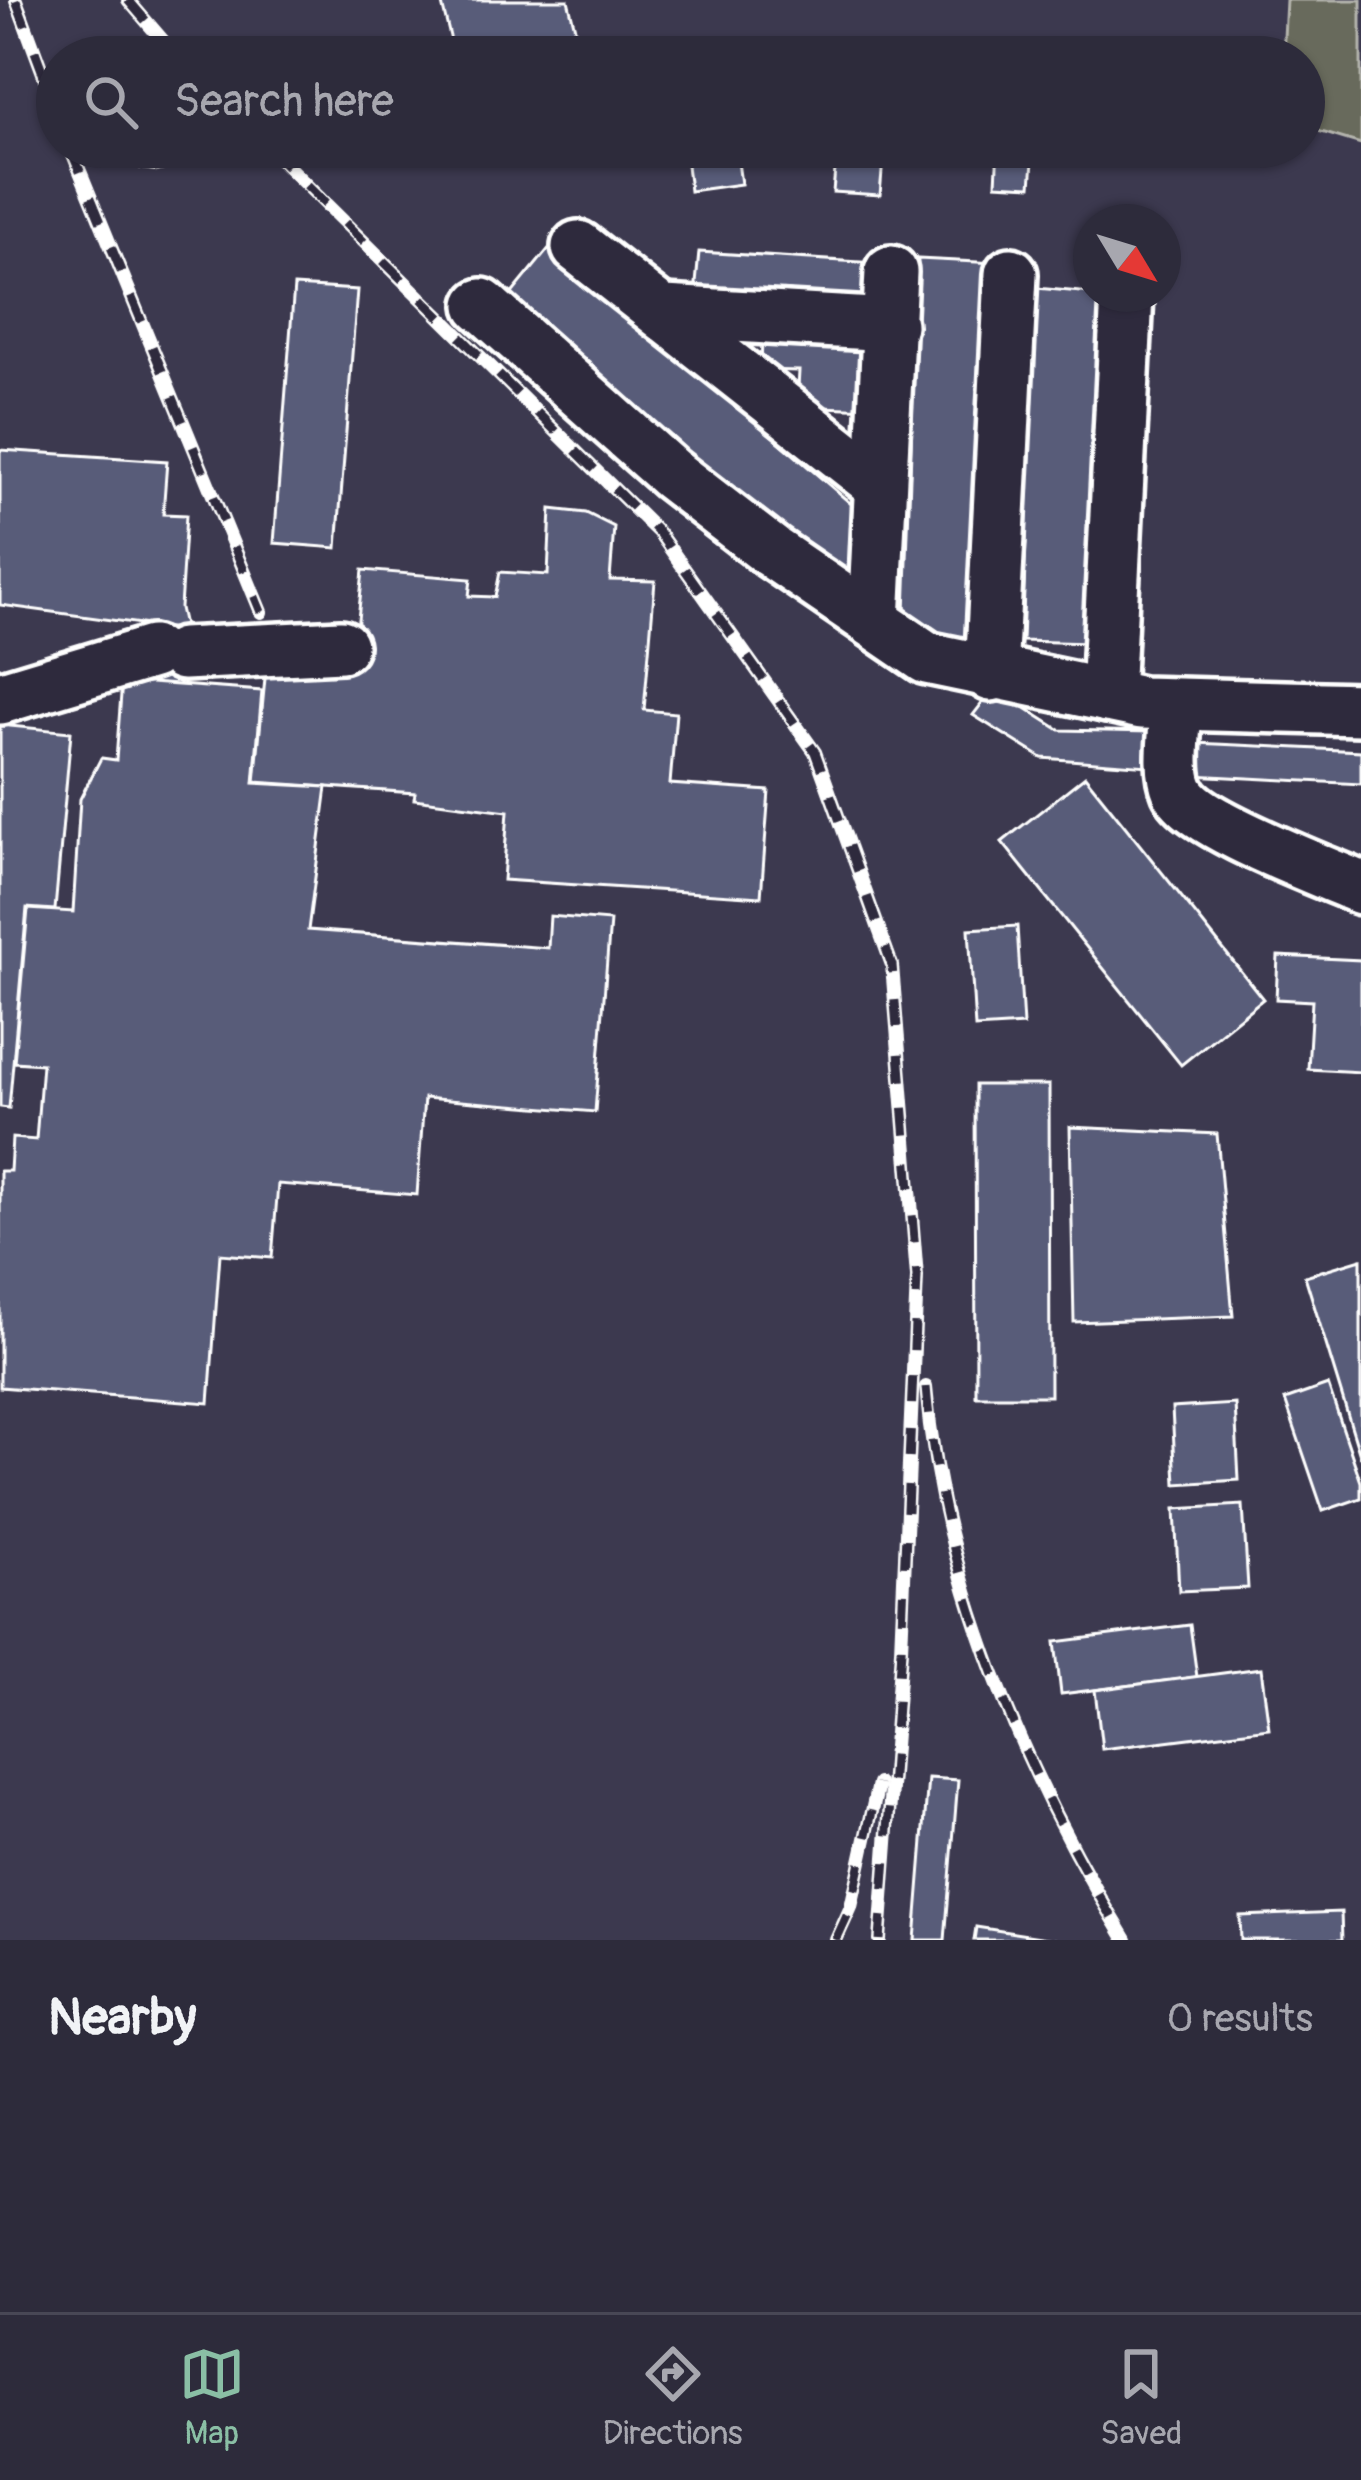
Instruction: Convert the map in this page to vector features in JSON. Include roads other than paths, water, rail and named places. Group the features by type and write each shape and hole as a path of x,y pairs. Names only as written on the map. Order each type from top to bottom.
{"street":[{"path":"578,247 880,485"},
{"path":"874,621 891,272"},
{"path":"991,675 1011,274"},
{"path":"482,305 670,473 927,658 1107,696 1176,704 1361,709"},
{"path":"664,312 890,325"},
{"path":"1107,696 1126,312"},
{"path":"0,698 167,653 341,646"},
{"path":"1176,704 1175,779 1180,796 1215,820 1361,888"}],"railway":[{"path":"16,0 36,54"},
{"path":"128,0 159,36"},
{"path":"79,168 261,612"},
{"path":"289,168 659,533 815,752 892,965 917,1277 901,1650 880,1940"},
{"path":"926,1387 950,1532 994,1675 1054,1812 1126,1940"},
{"path":"836,1940 851,1907 878,1784"}]}
